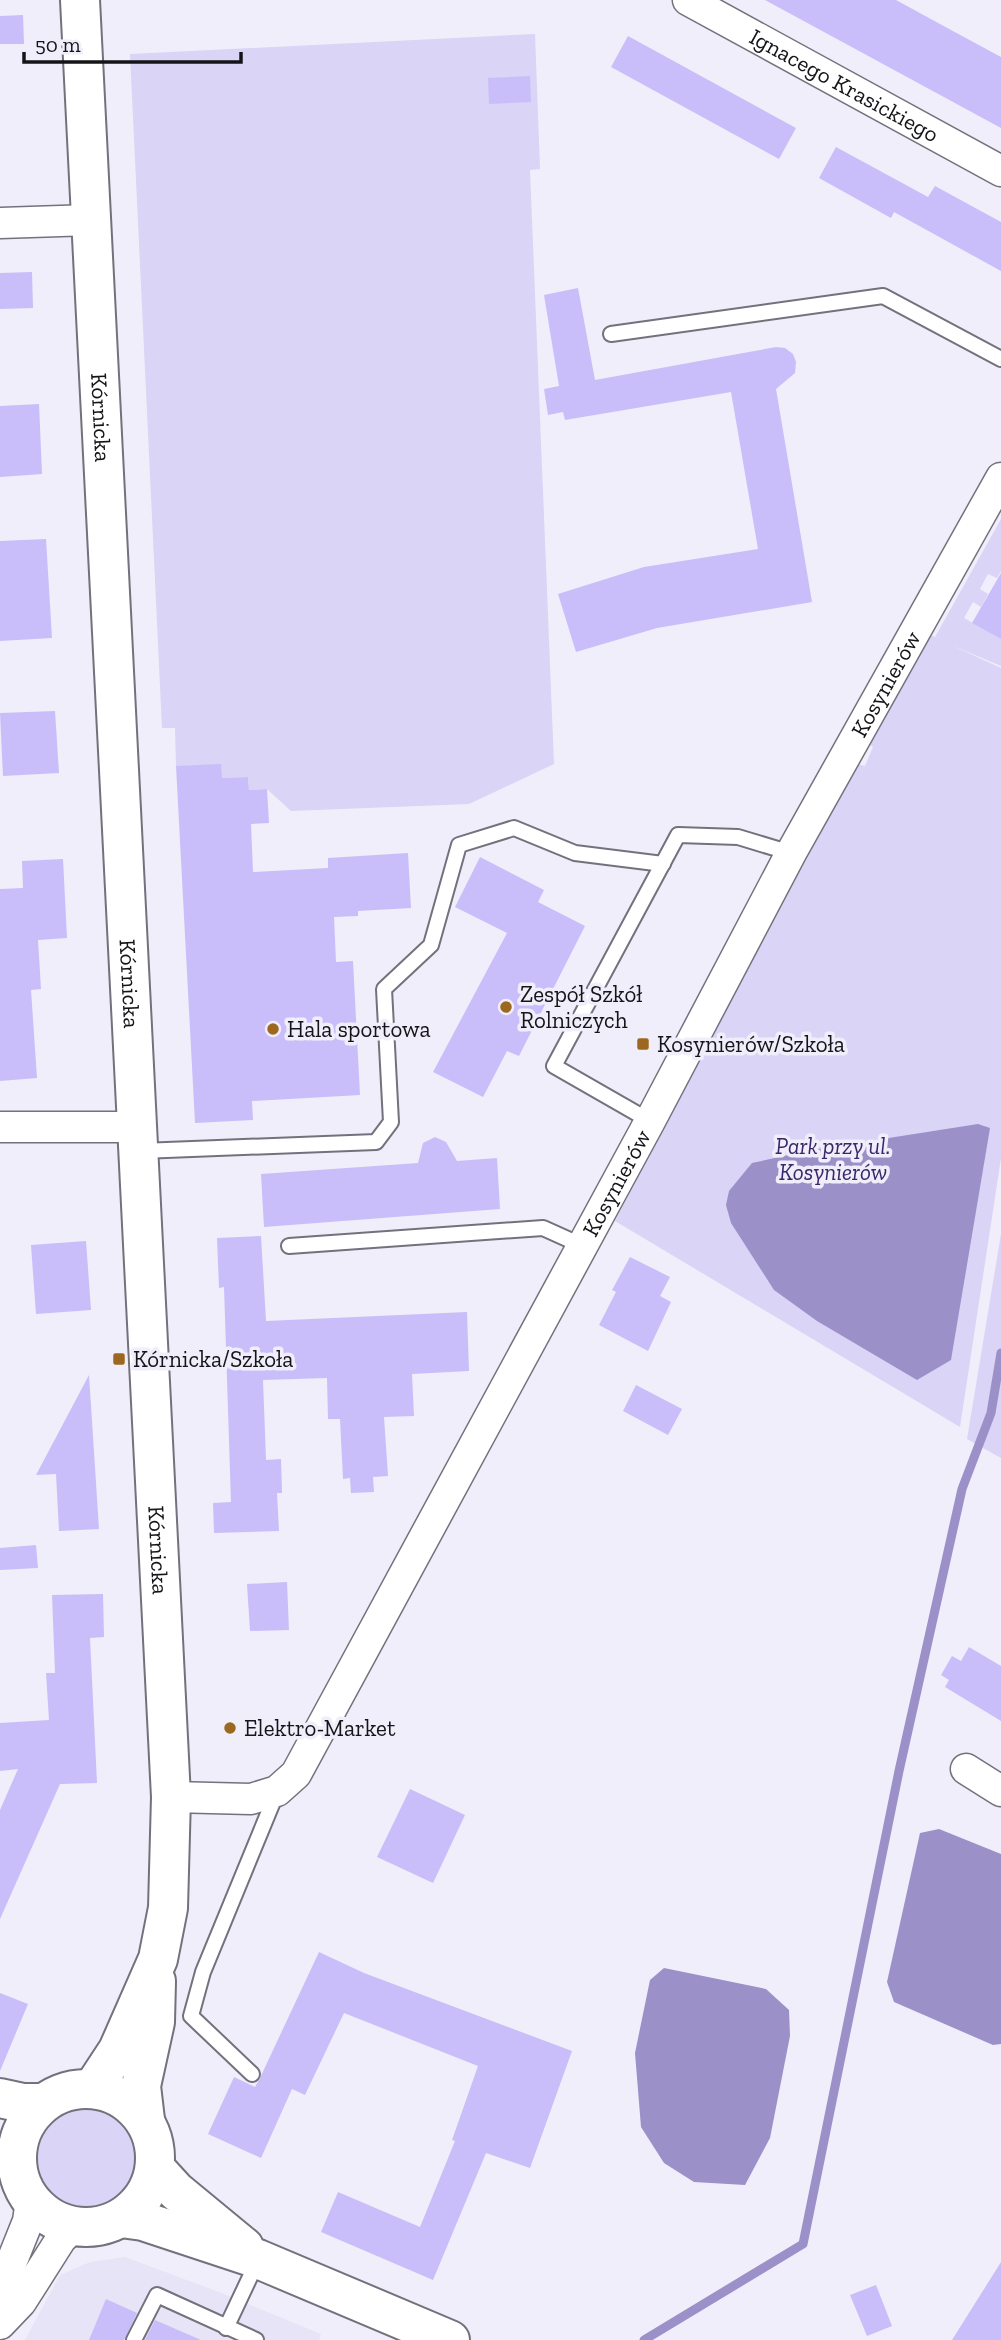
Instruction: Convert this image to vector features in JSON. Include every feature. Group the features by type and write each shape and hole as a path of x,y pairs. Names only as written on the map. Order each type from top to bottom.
{"street":[{"name":"Kórnicka","path":"80,0 172,1797 168,1908 156,1966 155,2022 141,2086 145,2120"},
{"name":"Ignacego Krasickiego","path":"688,0 1001,171"},
{"path":"0,223 91,220"},
{"name":"Kosynierów","path":"277,1791 296,1774 316,1739 583,1246 791,853 1001,478"},
{"path":"0,1127 139,1139"},
{"path":"966,1769 1001,1791"},
{"path":"172,1797 251,1799 277,1791"},
{"name":"Kórnicka","path":"93,2088 118,2050 128,2022 156,1966"},
{"path":"93,2088 122,2098 145,2120 152,2135 155,2168 150,2185 141,2200 121,2218 93,2227 74,2226 50,2217 32,2200 23,2187 8,2150 19,2142 32,2114 43,2103 58,2094 93,2088"},
{"path":"0,2098 23,2103 43,2103"},
{"path":"155,2168 176,2191 258,2259"},
{"path":"0,2291 28,2221 32,2200"},
{"path":"121,2218 143,2221 258,2259 450,2340"},
{"path":"0,2324 22,2302 61,2239 74,2226"}],"lane":[{"path":"611,334 883,296 1001,359"},
{"path":"139,1139 376,1142 391,1122 384,989 431,945 459,845 514,828 575,853 663,864"},
{"path":"650,1121 554,1066 678,835 738,837 791,853"},
{"path":"289,1245 543,1228 583,1246"},
{"path":"253,2074 191,2016 203,1972 277,1791"},
{"path":"226,2328 258,2259"},
{"path":"134,2340 157,2295 256,2340"}],"shaded area":[{"path":"978,1124 990,1128 951,1360 917,1380 817,1321 774,1290 731,1223 726,1205 729,1191 752,1163 812,1150"},
{"path":"939,1829 1001,1854 1001,2044 993,2045 894,2002 887,1982 920,1833"},
{"path":"664,1968 766,1989 789,2010 790,2036 770,2138 745,2185 694,2182 664,2163 641,2127 635,2053 650,1980"},
{"path":"125,2257 321,2334 319,2340 25,2340 60,2275 90,2262"}],"green space":[{"path":"535,34 540,169 530,170 554,764 469,804 291,811 267,789 249,790 248,777 222,778 176,766 175,728 162,728 130,54"},
{"name":"Park przy ul. Kosynierów","path":"1001,519 1001,571 997,578 988,574 980,589 988,594 981,607 973,602 964,618 1001,639 1001,666 951,645 1001,668 1001,1158 960,1427 615,1221 857,764 865,766 873,747 868,743 927,633 935,637"},
{"path":"1001,1234 1001,1458 967,1439"},
{"path":"88,2108 107,2111 124,2122 135,2139 138,2158 135,2177 124,2194 107,2205 88,2208 69,2205 52,2194 41,2177 38,2158 41,2139 52,2122 69,2111"}],"building":[{"path":"765,0 896,0 1001,57 1001,128"},
{"path":"23,15 24,44 0,44 0,16"},
{"path":"628,36 796,128 779,159 611,67"},
{"path":"530,76 531,102 489,104 488,78"},
{"path":"836,147 928,197 935,186 1001,222 1001,271 894,212 891,218 819,178"},
{"path":"32,272 33,308 0,309 0,273"},
{"path":"578,288 595,380 776,347 785,348 793,354 796,362 795,373 776,389 812,602 657,628 576,652 558,594 644,567 758,549 731,392 565,420 563,412 548,415 544,389 559,386 544,295"},
{"path":"39,404 42,474 0,477 0,406"},
{"path":"46,539 52,638 0,641 0,541"},
{"path":"1001,573 1001,639 972,623"},
{"path":"55,711 59,773 3,776 0,713"},
{"path":"221,764 222,778 248,777 249,790 267,789 269,823 251,824 253,872 328,868 328,858 408,853 411,908 358,911 358,916 334,917 336,962 353,961 360,1095 252,1101 253,1120 195,1123 176,766"},
{"name":"Zespół Szkół Rolniczych","path":"480,857 544,890 538,902 585,926 519,1056 507,1051 483,1097 433,1072 507,933 455,907"},
{"path":"63,859 67,938 38,940 41,989 31,990 37,1078 0,1081 0,889 23,888 22,861"},
{"path":"435,1137 446,1142 457,1161 497,1158 500,1209 264,1227 261,1174 418,1163 423,1143"},
{"path":"261,1236 266,1321 467,1312 469,1371 412,1374 414,1416 384,1417 388,1476 373,1477 374,1492 351,1493 350,1478 343,1479 340,1419 328,1419 327,1378 263,1380 266,1460 281,1459 282,1493 277,1493 279,1531 214,1533 213,1503 231,1502 224,1287 219,1288 217,1238"},
{"path":"86,1241 91,1310 36,1314 31,1245"},
{"path":"630,1257 670,1277 660,1296 671,1302 648,1351 599,1325 616,1292 612,1290"},
{"path":"89,1375 99,1529 59,1531 56,1474 36,1475"},
{"path":"636,1385 682,1409 668,1435 623,1411"},
{"path":"36,1545 38,1568 0,1570 0,1548"},
{"path":"287,1582 289,1630 250,1631 247,1584"},
{"path":"103,1594 104,1637 90,1638 97,1783 60,1784 0,1919 0,1810 18,1769 0,1771 0,1723 49,1720 46,1673 55,1673 52,1595"},
{"path":"969,1647 1001,1666 1001,1721 945,1687 949,1680 941,1675 952,1656 961,1661"},
{"path":"410,1789 465,1815 433,1883 377,1857"},
{"path":"319,1952 364,1973 572,2051 530,2168 486,2153 433,2280 321,2232 338,2192 420,2227 455,2141 452,2140 478,2066 344,2013 305,2095 292,2089 261,2158 208,2134 234,2077 255,2087"},
{"path":"0,1993 28,2004 0,2071"},
{"path":"1001,2262 1001,2340 952,2340"},
{"path":"876,2285 892,2326 867,2336 850,2295"},
{"path":"106,2299 137,2313 124,2340 89,2340"},
{"path":"155,2320 201,2340 145,2340"}],"waterway":[{"path":"644,2340 803,2244 899,1771 962,1489 991,1413 1001,1353"}],"place":[{"name":"Zespół Szkół Rolniczych","path":"506,1007"},
{"name":"Hala sportowa","path":"273,1029"},
{"name":"Kosynierów/Szkoła","path":"643,1044"},
{"name":"Kórnicka/Szkoła","path":"119,1359"},
{"name":"Elektro-Market","path":"230,1728"}]}
